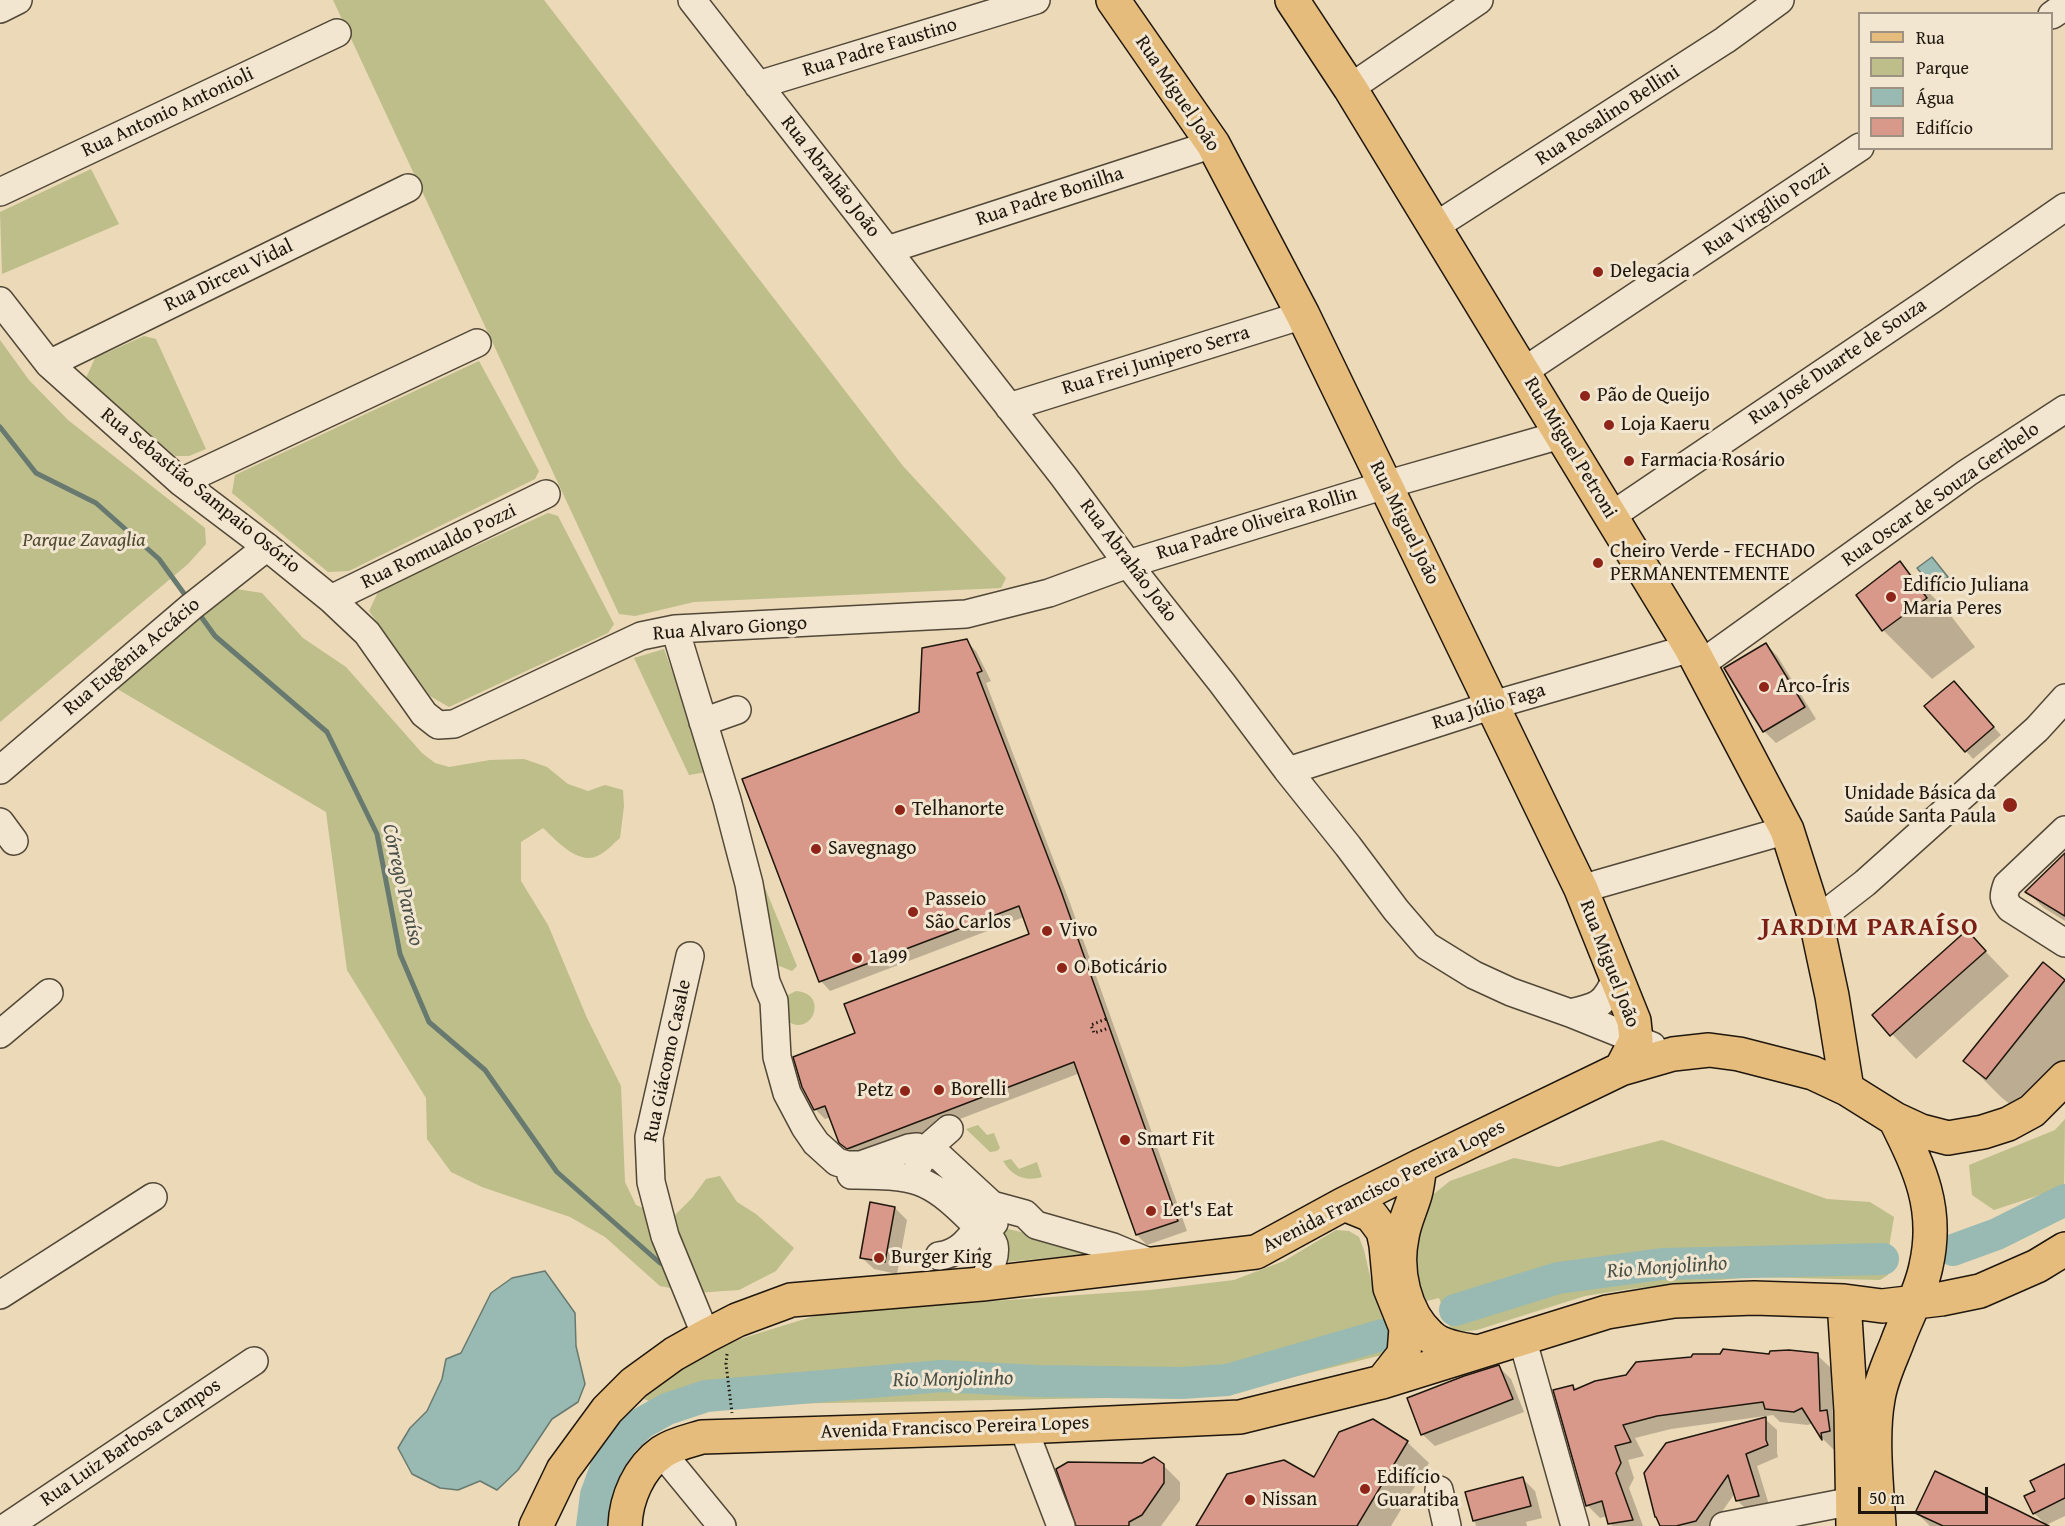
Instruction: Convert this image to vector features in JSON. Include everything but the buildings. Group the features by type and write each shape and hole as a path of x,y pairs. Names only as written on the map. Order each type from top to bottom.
{"main road":[{"name":"Rua Miguel João","path":"1113,0 1213,144 1303,315 1581,889 1634,1020 1636,1040 1621,1069"},
{"name":"Rua Miguel Petroni","path":"1292,0 1350,88 1696,656 1787,830 1816,921 1832,996 1847,1089"},
{"name":"Avenida Francisco Pereira Lopes","path":"536,1526 563,1470 607,1410 634,1383 674,1354 706,1336 737,1320 790,1300 982,1284 1256,1252 1344,1204 1621,1069 1673,1054 1709,1050 1739,1054 1813,1073 1847,1089 1895,1119 1921,1131 1948,1138 1983,1132 2008,1124 2032,1111 2065,1078"},
{"path":"1879,1526 1876,1474 1878,1398 1926,1267 1931,1221 1923,1180 1895,1119"},
{"path":"1420,1166 1415,1195 1401,1238 1400,1271 1403,1288 1418,1321 1431,1337 1461,1350 1478,1352"},
{"path":"1344,1204 1371,1215 1383,1231 1390,1288 1406,1328 1404,1354 1382,1382"},
{"name":"Avenida Francisco Pereira Lopes","path":"625,1526 630,1496 642,1473 662,1453 678,1444 702,1437 1023,1427 1240,1417 1382,1382 1607,1312 1674,1301 1754,1298 1844,1301 1882,1306 1941,1299 1980,1292 2037,1266 2065,1250"},
{"path":"1844,1301 1851,1411 1853,1513"}],"street":[{"name":"Rua Abrahão João","path":"692,0 1064,477 1128,564 1396,910 1428,946 1474,975 1511,992 1673,1054"},
{"name":"Rua Padre Faustino","path":"758,86 1036,0"},
{"path":"1350,88 1479,0"},
{"name":"Rua Rosalino Bellini","path":"1434,227 1725,40 1780,0"},
{"path":"2053,14 2064,3"},
{"name":"Rua Antonio Antonioli","path":"0,192 337,33"},
{"name":"Rua Padre Bonilha","path":"887,250 1213,144"},
{"name":"Rua Virgílio Pozzi","path":"1524,371 1858,148"},
{"name":"Rua Dirceu Vidal","path":"49,364 408,188"},
{"name":"Rua José Duarte de Souza","path":"1611,516 2065,207"},
{"name":"Rua Sebastião Sampaio Osório","path":"0,301 49,364 182,482 331,599"},
{"name":"Rua Frei Junipero Serra","path":"1009,407 1303,315"},
{"path":"182,482 477,343"},
{"name":"Rua Oscar de Souza Geribelo","path":"1696,656 2065,409"},
{"name":"Rua Padre Oliveira Rollin","path":"1128,564 1385,484 1560,435"},
{"name":"Rua Romualdo Pozzi","path":"331,599 546,494"},
{"name":"Rua Eugênia Accácio","path":"0,770 191,607 267,547"},
{"name":"Rua Alvaro Giongo","path":"331,599 367,633 424,714 438,725 454,724 641,636 675,629 966,614 1049,593 1128,564"},
{"path":"675,629 727,800 749,884 766,982 774,1001 777,1057 787,1093 805,1127 828,1155 837,1162 847,1165 861,1165 909,1148 917,1147 925,1150 941,1158 992,1205 1025,1214 1036,1225"},
{"name":"Rua Júlio Faga","path":"1288,771 1493,705 1696,656"},
{"path":"1816,921 1865,883 2029,736 2065,698"},
{"path":"703,722 736,710"},
{"path":"1581,889 1787,830"},
{"path":"2065,830 2007,885 2003,895 2010,908 2065,943"},
{"name":"Rua Giácomo Casale","path":"690,956 649,1137 651,1182 665,1236 706,1336"},
{"path":"1570,1013 1591,1009 1603,1003 1616,978"},
{"path":"766,982 762,1004 769,1066 783,1109 805,1145 830,1170 848,1175 901,1176 927,1184 942,1192 994,1244 994,1258 982,1284"},
{"path":"0,1034 49,993"},
{"path":"810,1111 828,1155"},
{"path":"913,1179 925,1150 949,1129"},
{"path":"0,1295 153,1197"},
{"path":"939,1256 948,1255 961,1247 980,1228 990,1222 1023,1228 1036,1225 1113,1246 1156,1265"},
{"path":"1522,1338 1575,1526"},
{"name":"Rua Luiz Barbosa Campos","path":"8,1526 254,1361"},
{"path":"1023,1427 1061,1526"},
{"path":"662,1453 722,1526"},
{"path":"1439,1490 1447,1526"},
{"path":"1724,1526 1853,1513"}],"path":[{"path":"1106,1019 1091,1025 1094,1033 1109,1028"},
{"path":"726,1364 732,1418"}],"green space":[{"path":"333,0 544,0 903,466 1006,578 1001,588 694,602 635,616 619,614"},
{"path":"91,169 119,224 2,274 0,212"},
{"path":"144,336 156,339 206,449 189,456 175,456 86,378 95,358"},
{"name":"Parque Zavaglia","path":"0,340 29,380 68,420 205,528 206,544 188,564 0,722"},
{"path":"479,361 539,471 535,479 349,571 328,572 232,493 235,475"},
{"path":"548,513 558,516 614,624 608,633 449,707 430,696 369,611 379,590"},
{"path":"230,588 262,593 303,638 346,667 422,753 435,763 449,767 490,760 524,759 547,767 568,784 588,791 605,785 623,790 624,806 620,838 609,848 601,854 585,858 562,846 543,828 521,842 521,881 548,925 587,1018 621,1086 625,1182 636,1205 670,1220 692,1198 706,1179 720,1176 737,1202 756,1214 794,1248 776,1271 739,1290 695,1293 660,1286 605,1237 570,1217 482,1187 451,1172 427,1139 426,1098 347,970 326,812 114,687"},
{"path":"664,649 707,766 707,772 689,775 634,658"},
{"path":"763,883 797,966 792,971 777,965 760,884"},
{"path":"796,991 806,994 815,1006 810,1020 795,1025 786,1020 786,996"},
{"path":"2065,1119 2064,1187 1994,1210 1972,1195 1969,1165 2055,1130"},
{"path":"978,1125 987,1135 994,1133 1000,1148 997,1151 990,1152 966,1129"},
{"path":"1662,1140 1827,1199 1870,1202 1894,1217 1889,1247 1888,1275 1880,1280 1750,1277 1630,1289 1585,1296 1477,1330 1461,1332 1450,1328 1439,1298 1423,1302 1410,1283 1425,1201 1450,1181 1514,1158 1558,1167"},
{"path":"1011,1159 1019,1169 1037,1162 1042,1177 1030,1179 1015,1174 1003,1161"},
{"path":"999,1227 1099,1250 1100,1253 1005,1262"},
{"path":"1336,1230 1349,1231 1359,1237 1364,1250 1374,1294 1392,1346 1382,1355 1217,1396 717,1405 680,1414 644,1399 655,1382 705,1354 743,1338 824,1313 1150,1290 1234,1280 1284,1261"}],"water":[{"path":"1932,557 1948,577 1933,588 1917,568"},
{"path":"545,1271 575,1313 576,1346 585,1384 578,1402 552,1419 518,1470 497,1490 480,1481 458,1490 440,1488 412,1474 398,1448 410,1428 427,1411 442,1379 446,1359 461,1353 491,1293 512,1278"}],"waterway":[{"name":"Córrego Paraíso","path":"0,427 36,473 96,503 159,559 188,599"},
{"name":"Córrego Paraíso","path":"197,611 215,636 327,732 377,834 400,954 429,1022 485,1070 557,1172 660,1263"},
{"name":"Rio Monjolinho","path":"1953,1250 1997,1234 2065,1200"},
{"name":"Rio Monjolinho","path":"1455,1310 1558,1278 1662,1264 1883,1259"},
{"name":"Rio Monjolinho","path":"592,1526 596,1495 607,1465 622,1442 642,1423 667,1409 706,1396 942,1376 1036,1381 1181,1383 1227,1380 1382,1335"}],"place":[{"name":"Delegacia","path":"1598,272"},
{"name":"Pão de Queijo","path":"1585,396"},
{"name":"Loja Kaeru","path":"1609,425"},
{"name":"Farmacia Rosário","path":"1629,461"},
{"name":"Cheiro Verde - FECHADO PERMANENTEMENTE","path":"1598,563"},
{"name":"Edifício Juliana Maria Peres","path":"1891,597"},
{"name":"Arco-Íris","path":"1764,687"},
{"name":"Unidade Básica da Saúde Santa Paula","path":"2010,805"},
{"name":"Telhanorte","path":"900,810"},
{"name":"Savegnago","path":"816,849"},
{"name":"Passeio São Carlos","path":"913,912"},
{"name":"Vivo","path":"1047,931"},
{"name":"1a99","path":"857,958"},
{"name":"O Boticário","path":"1062,968"},
{"name":"Borelli","path":"939,1090"},
{"name":"Petz","path":"905,1091"},
{"name":"Smart Fit","path":"1125,1140"},
{"name":"Let's Eat","path":"1151,1211"},
{"name":"Burger King","path":"879,1258"},
{"name":"Edifício Guaratiba","path":"1365,1489"},
{"name":"Nissan","path":"1250,1500"}],"district":[{"name":"JARDIM PARAÍSO","path":"1870,928"}]}
